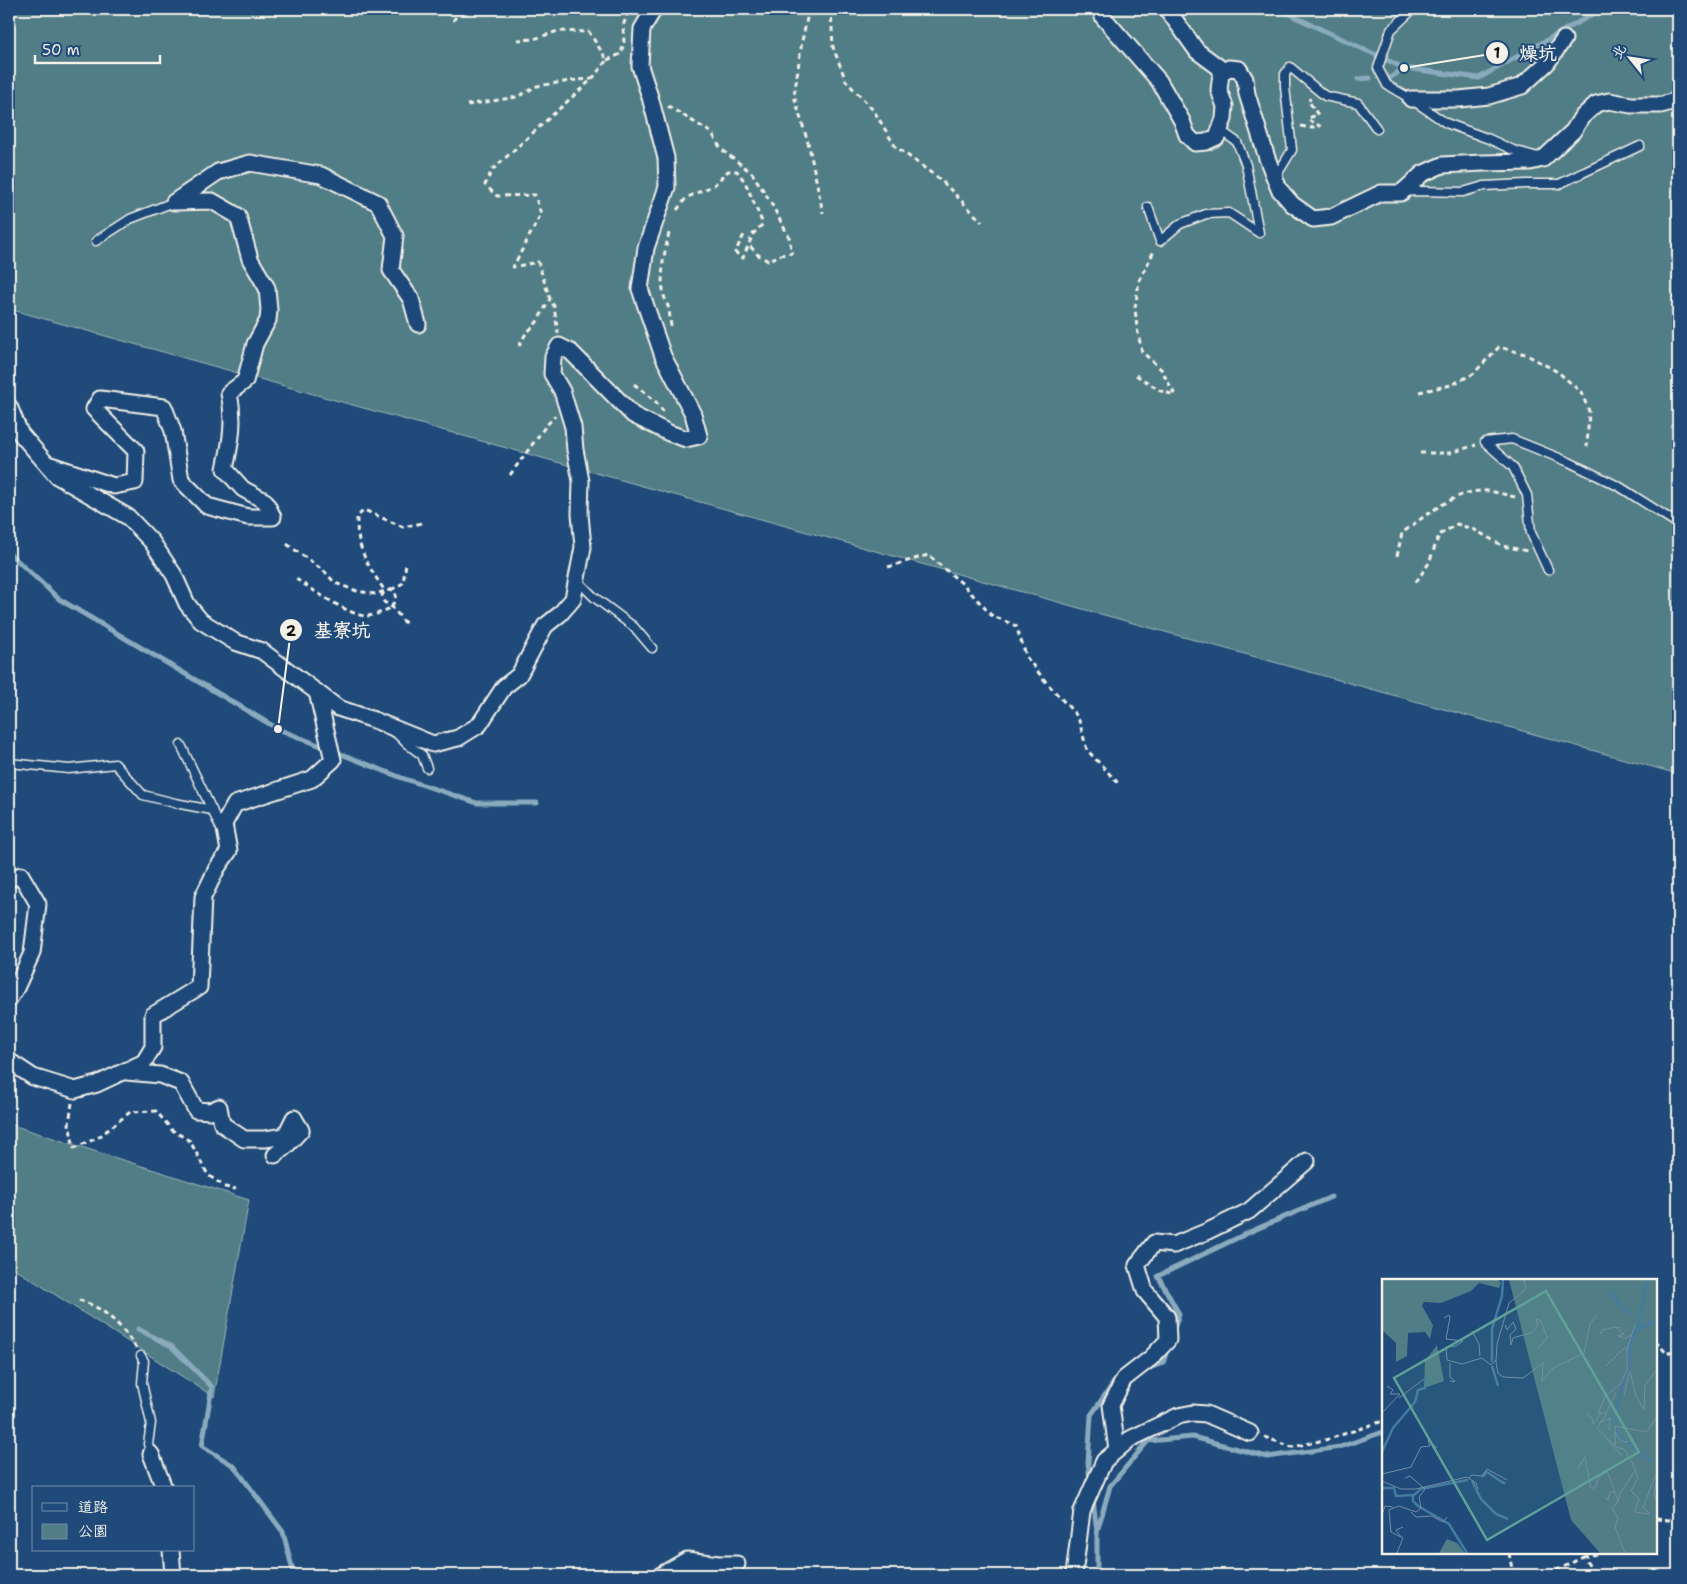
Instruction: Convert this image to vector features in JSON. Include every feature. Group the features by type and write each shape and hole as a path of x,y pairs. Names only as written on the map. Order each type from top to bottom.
{"street":[{"path":"9,406 20,433 57,476 128,517 152,542 174,575 187,604 201,621 235,642 262,651 338,708 433,744 458,738 479,725 504,687 520,675 545,626 560,614 573,599 583,547 580,514 581,482 573,427 562,392 552,374 553,357 559,346 571,352 633,416 686,439 699,436 693,414 663,356 640,289 646,248 666,187 666,158 640,66 642,29 654,9"},
{"path":"1101,9 1103,16 1159,81 1182,120 1188,135 1195,143 1206,142 1217,137 1224,120 1225,106 1219,90 1221,73 1229,68 1239,69 1245,79 1247,94 1279,189 1292,204 1313,219 1331,217 1381,193 1401,193 1422,174 1442,166 1530,162 1543,159 1573,131 1581,118 1596,104 1609,101 1631,105 1661,105 1678,100"},
{"path":"1167,9 1197,51 1224,71"},
{"path":"1411,98 1459,99 1490,96 1522,86 1546,63 1564,39"},
{"path":"174,202 218,172 250,163 321,175 378,204 395,236 391,270 411,299 418,324"},
{"path":"45,463 114,486 135,482 136,451 94,409 100,399 164,408 173,431 181,480 207,506 248,517 272,517 265,501 243,490 225,469 232,439 233,410 229,393 245,381 255,344 268,320 267,288 250,259 238,216 212,201 174,202"},
{"path":"9,1061 33,1077 74,1090 97,1084 144,1062 153,1047 152,1015 199,986 203,897 217,868 229,851 224,824 236,804 312,779 333,760 317,692"},
{"path":"9,879 21,874 38,904 32,953 9,999"},
{"path":"126,1072 160,1075 181,1083 196,1110 210,1111 219,1107 222,1124 244,1139 265,1139 285,1136 294,1118 301,1130 275,1155"},
{"path":"1117,1450 1111,1405 1124,1379 1151,1358 1168,1340 1167,1317 1145,1291 1137,1265 1154,1243 1174,1245 1249,1211 1307,1161"},
{"path":"1074,1575 1082,1511 1104,1461 1130,1439 1178,1416 1193,1413 1206,1414 1250,1433"},
{"path":"151,1454 163,1486"},
{"path":"171,1552 173,1575"},
{"path":"661,1575 687,1560 718,1564 737,1564"}],"lane":[{"path":"1413,9 1391,30 1384,47 1378,68 1387,85 1411,98 1446,123 1513,150 1543,159"},
{"path":"1275,179 1292,150 1285,87 1286,74 1290,67 1325,96 1358,103 1377,128"},
{"path":"1148,208 1160,242 1180,224 1206,214 1229,213 1259,233 1246,165 1237,142 1220,130"},
{"path":"1401,193 1418,191 1463,192 1484,186 1559,184 1640,146"},
{"path":"96,241 130,218 174,202"},
{"path":"1485,442 1512,438 1569,462 1620,487 1678,524"},
{"path":"1485,442 1513,467 1527,495 1531,533 1548,570"},
{"path":"577,580 613,613 634,628 652,648"},
{"path":"390,727 406,743 422,755 427,768"},
{"path":"181,745 228,842"},
{"path":"9,763 69,769 115,764 143,795 212,810"},
{"path":"141,1356 144,1361 142,1383 151,1423 148,1444 151,1454"}],"path":[{"path":"453,21 461,9"},
{"path":"559,346 554,306 538,262 513,268 541,214 535,195 497,196 485,185 492,170 592,79 607,60 621,54 624,42 623,26 629,9"},
{"path":"808,9 794,96 809,146 823,213"},
{"path":"831,9 833,47 846,80 874,111 895,146 942,181 982,222"},
{"path":"517,40 534,38 558,31 589,32 607,60"},
{"path":"466,105 517,97 537,86 592,79"},
{"path":"650,97 712,133 722,149 752,173 789,237 792,253 780,255 768,261 748,245"},
{"path":"1291,144 1299,126 1311,128 1320,126 1308,118 1318,115 1308,100 1312,98 1318,102"},
{"path":"673,216 686,198 714,185 728,170 737,171 745,182 763,224 753,234 743,258 735,252 744,236"},
{"path":"670,231 662,283 664,296 670,309 672,335"},
{"path":"1136,375 1161,391 1175,395 1161,369 1142,352 1135,308 1139,281 1160,242"},
{"path":"519,346 525,335 537,322 550,299"},
{"path":"1419,392 1451,385 1473,374 1499,347 1525,354 1558,372 1581,392 1589,411 1587,447"},
{"path":"510,474 552,418 567,409"},
{"path":"1420,453 1450,453 1485,442"},
{"path":"1396,556 1402,533 1439,506 1461,497 1487,491 1523,499 1528,503"},
{"path":"385,591 368,566 356,533 357,517 364,510 403,527 422,524"},
{"path":"1416,582 1429,562 1439,535 1457,524 1475,530 1503,546 1526,550 1537,565 1548,570"},
{"path":"287,544 325,572 335,584 357,591 375,594 390,590 403,583 406,564"},
{"path":"888,567 928,555 964,585 992,615 1016,626 1028,658 1046,682 1078,717 1087,750 1120,785"},
{"path":"296,579 334,603 365,616 392,607 396,595 390,590"},
{"path":"385,591 382,595 384,602 392,607 406,624"},
{"path":"74,1090 69,1124 74,1148 98,1137 130,1112 156,1111 172,1130 190,1141 208,1175 225,1187 236,1189"},
{"path":"79,1300 94,1304 110,1317 128,1334 141,1356"},
{"path":"1657,1342 1667,1354 1678,1347"},
{"path":"1250,1433 1292,1447 1329,1439 1382,1421"},
{"path":"1657,1519 1678,1520"},
{"path":"1509,1554 1512,1568 1526,1575"},
{"path":"1548,1575 1582,1557 1596,1554"},
{"path":"1582,1557 1596,1575"}],"green space":[{"path":"9,9 1678,9 1678,774 9,309"},
{"path":"9,1124 249,1200 214,1397 9,1265"}],"waterway":[{"path":"1284,9 1295,17 1404,68 1479,78 1602,9"},
{"path":"1390,78 1404,68"},
{"path":"1358,79 1370,78"},
{"path":"9,553 59,599 278,729 402,778 477,803 537,803"},
{"path":"1173,1332 1179,1314 1158,1276 1254,1230 1331,1197"},
{"path":"138,1329 171,1346 212,1387 202,1446 234,1466 283,1532 294,1575"},
{"path":"1147,1369 1163,1363 1168,1347"},
{"path":"1090,1481 1088,1463 1091,1415 1115,1381 1118,1380"},
{"path":"1097,1575 1097,1532 1110,1486 1148,1441 1193,1437 1267,1457 1340,1447 1382,1432"},
{"path":"1093,1500 1097,1532"}],"place":[{"name":"燥坑","path":"1404,68"},
{"name":"基寮坑","path":"278,729"}]}
